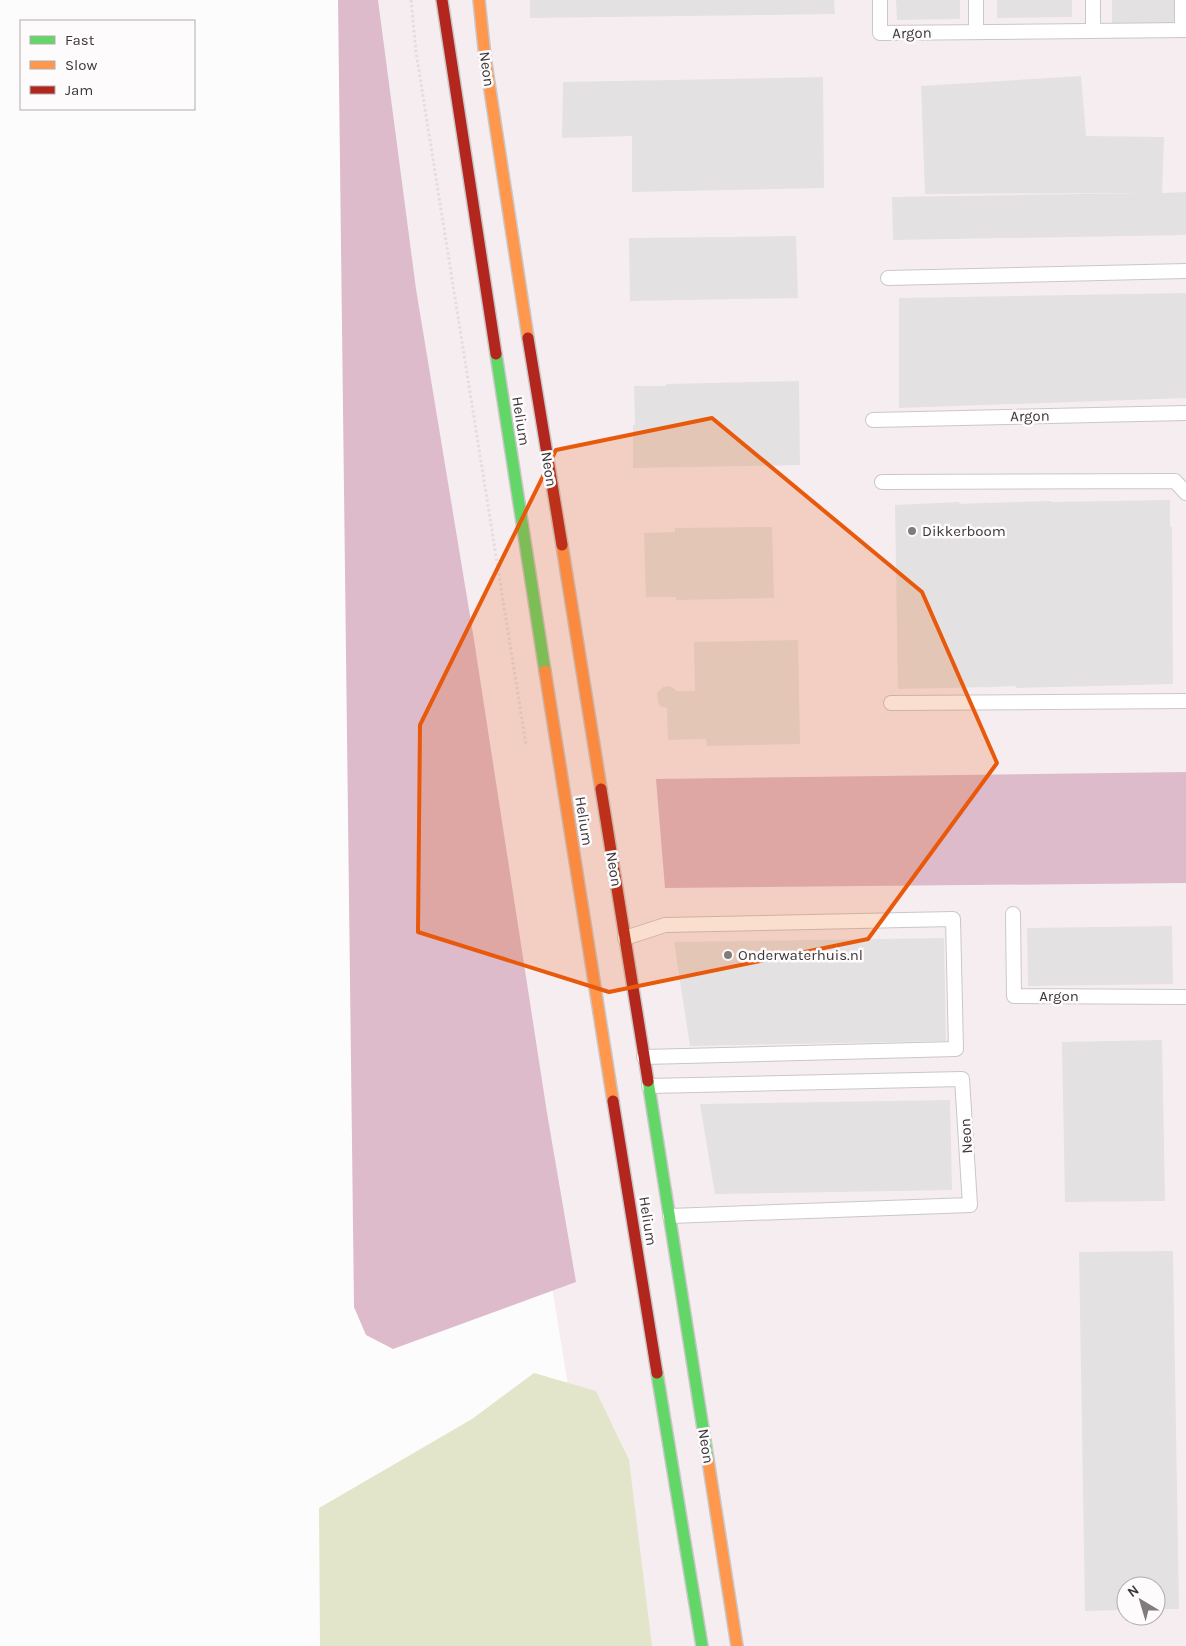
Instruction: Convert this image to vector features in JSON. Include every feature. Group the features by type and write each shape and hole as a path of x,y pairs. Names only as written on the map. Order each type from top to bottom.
{"street":[{"name":"Helium","path":"442,0 602,1037 702,1646"},
{"name":"Neon","path":"479,0 485,57 506,197 670,1216 737,1646"}],"lane":[{"name":"Argon","path":"880,0 880,33 1184,30 1182,0"},
{"path":"976,0 976,32"},
{"path":"1093,0 1093,31"},
{"path":"888,278 1186,271"},
{"name":"Argon","path":"873,420 1186,413"},
{"path":"882,482 1174,481 1186,493"},
{"path":"891,703 1186,701"},
{"name":"Argon","path":"1013,914 1014,996 1186,997"},
{"path":"625,938 665,925 953,919 956,1049 644,1057"},
{"name":"Neon","path":"649,1086 962,1079 970,1205 670,1216"}],"highlighted area":[{"path":"712,418 922,592 997,763 868,939 609,992 418,932 420,725 556,450"}],"shaded area":[{"path":"338,0 378,0 416,289 474,640 547,1113 576,1282 393,1349 366,1335 354,1307"},
{"path":"344,0 1186,0 1186,1646 610,1646"},
{"path":"1186,772 1186,883 665,888 656,779"}],"green space":[{"path":"534,1373 596,1391 629,1460 652,1646 320,1646 319,1508 472,1419"}],"building":[{"path":"530,0 834,0 835,14 530,18"},
{"path":"896,0 960,0 960,19 897,20"},
{"path":"997,0 1072,0 1072,17 997,18"},
{"path":"1112,0 1174,0 1174,23 1112,24"},
{"path":"1081,76 1086,136 1164,137 1162,193 1186,192 1186,235 893,240 892,197 1151,193 925,194 921,86"},
{"path":"823,77 824,188 632,192 632,136 562,138 563,82"},
{"path":"796,236 798,298 630,301 629,238"},
{"path":"1186,293 1186,398 899,408 899,298"},
{"path":"799,381 800,465 633,468 634,386"},
{"path":"1170,500 1170,527 1172,527 1173,684 898,689 895,505 960,502 959,504 985,502"},
{"path":"772,527 774,598 676,600 676,597 646,597 644,533 675,532 675,528"},
{"path":"798,640 800,744 707,746 706,739 668,740 667,708 660,706 657,693 663,687 668,686 677,691 695,691 694,642"},
{"path":"1172,926 1173,984 1028,986 1027,928"},
{"path":"944,938 946,1041 690,1046 674,942"},
{"path":"1162,1040 1165,1201 1065,1202 1062,1042"},
{"path":"950,1100 952,1190 715,1194 700,1104"},
{"path":"1173,1251 1179,1609 1166,1609 1166,1576 1116,1576 1116,1610 1085,1611 1079,1252"}],"traffic: fast":[{"path":"496,354 545,671"},
{"path":"648,1081 708,1460"},
{"path":"657,1373 702,1646"}],"traffic: slow":[{"path":"479,0 485,57 528,338"},
{"path":"562,545 601,789"},
{"path":"545,671 613,1101"},
{"path":"708,1460 737,1646"}],"traffic: jam":[{"path":"442,0 496,354"},
{"path":"528,338 562,545"},
{"path":"601,789 648,1081"},
{"path":"613,1101 657,1373"}],"place":[{"name":"Dikkerboom","path":"912,531"},
{"name":"Onderwaterhuis.nl","path":"728,955"}]}
